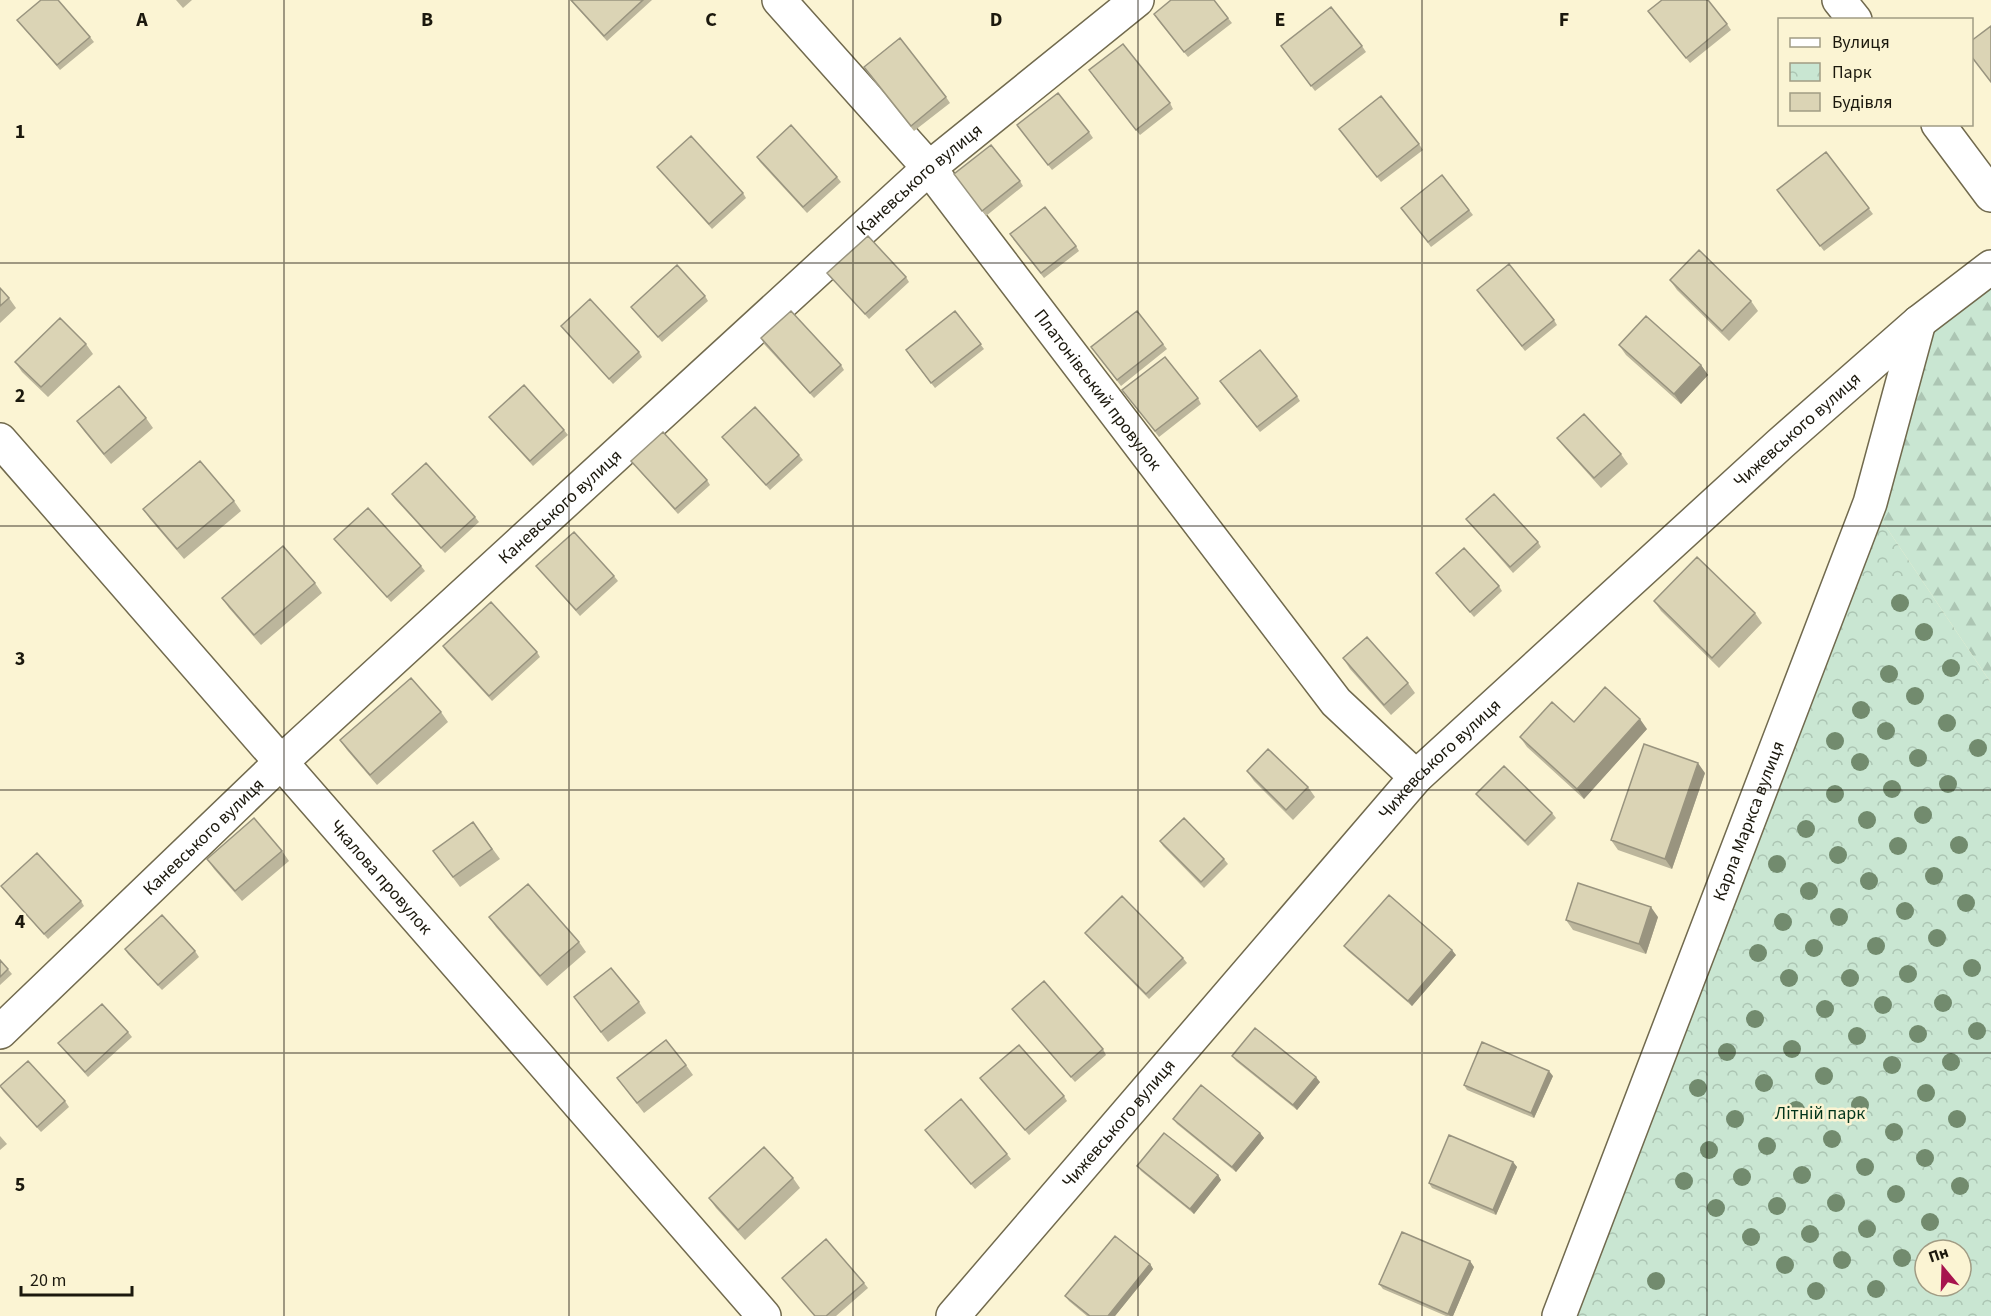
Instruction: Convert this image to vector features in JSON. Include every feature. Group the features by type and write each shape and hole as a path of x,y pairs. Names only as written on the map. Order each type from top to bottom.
{"street":[{"name":"Платонівський провулок","path":"779,0 929,168 1336,702 1416,777"},
{"name":"Каневського вулиця","path":"0,1032 280,762 929,168 1137,0"},
{"path":"1839,0 1853,18"},
{"path":"1939,126 1991,195"},
{"name":"Чижевського вулиця","path":"953,1316 1416,777 1780,444 1919,322 1991,267"},
{"name":"Карла Маркса вулиця","path":"1559,1316 1870,503 1919,322"},
{"name":"Чкалова провулок","path":"0,440 764,1316"}],"green space":[{"path":"1991,267 1991,683 1870,503 1919,322"},
{"name":"Літній парк","path":"1870,503 1991,683 1991,1316 1559,1316"}],"building":[{"path":"41,0 58,0 90,37 57,65 17,20"},
{"path":"571,0 643,0 604,36"},
{"path":"1171,0 1214,0 1228,18 1184,52 1154,14"},
{"path":"1662,0 1708,0 1727,24 1686,58 1648,11"},
{"path":"1331,7 1362,46 1311,86 1281,46"},
{"path":"1991,26 1991,82 1973,59 1973,40"},
{"path":"900,38 946,97 911,126 864,67"},
{"path":"1123,44 1170,103 1136,130 1089,70"},
{"path":"1058,93 1089,132 1048,165 1017,125"},
{"path":"1381,96 1419,144 1377,177 1339,129"},
{"path":"791,125 837,177 803,207 757,157"},
{"path":"691,136 743,193 709,224 657,167"},
{"path":"991,145 1020,181 982,211 954,174"},
{"path":"1826,152 1869,208 1820,246 1777,190"},
{"path":"1442,175 1469,210 1428,242 1401,208"},
{"path":"1045,207 1076,246 1041,273 1010,234"},
{"path":"868,236 906,277 865,314 827,273"},
{"path":"1699,250 1751,301 1722,331 1670,280"},
{"path":"1509,264 1554,320 1522,346 1477,290"},
{"path":"677,265 705,296 658,337 631,307"},
{"path":"0,288 9,298 0,306"},
{"path":"590,299 639,352 609,379 561,326"},
{"path":"791,311 841,365 810,393 761,338"},
{"path":"955,311 981,344 931,383 906,350"},
{"path":"1137,311 1163,344 1117,380 1091,347"},
{"path":"1646,316 1701,365 1674,394 1619,345"},
{"path":"60,318 86,344 41,387 15,362"},
{"path":"1260,350 1297,396 1257,427 1220,381"},
{"path":"1165,357 1198,398 1155,431 1122,390"},
{"path":"524,385 564,430 530,461 489,417"},
{"path":"119,386 146,418 104,454 77,421"},
{"path":"755,407 799,455 766,485 722,437"},
{"path":"1584,414 1621,454 1594,478 1557,438"},
{"path":"663,432 707,480 675,509 631,461"},
{"path":"200,461 234,501 177,549 143,509"},
{"path":"426,463 475,517 441,548 392,494"},
{"path":"1494,494 1538,542 1510,567 1466,519"},
{"path":"368,508 421,566 387,597 334,539"},
{"path":"574,532 614,576 576,610 536,566"},
{"path":"283,546 315,583 254,635 222,598"},
{"path":"1464,548 1499,586 1470,612 1436,573"},
{"path":"1697,557 1755,613 1712,658 1654,601"},
{"path":"491,602 537,652 489,696 443,646"},
{"path":"1367,637 1408,683 1384,705 1343,658"},
{"path":"411,678 441,712 370,775 340,740"},
{"path":"1605,687 1640,719 1577,789 1520,737 1552,702 1574,722"},
{"path":"1644,744 1698,763 1665,859 1611,840"},
{"path":"1268,749 1308,787 1286,810 1247,771"},
{"path":"1504,766 1552,813 1525,841 1476,794"},
{"path":"254,818 282,851 235,891 207,859"},
{"path":"1184,818 1224,859 1201,882 1160,841"},
{"path":"473,822 492,849 453,877 433,851"},
{"path":"37,853 81,901 44,934 1,886"},
{"path":"1578,883 1651,907 1639,944 1566,920"},
{"path":"528,884 579,942 540,976 489,917"},
{"path":"1389,895 1452,950 1408,1001 1344,946"},
{"path":"1122,896 1183,958 1146,994 1085,933"},
{"path":"162,915 195,951 158,985 125,949"},
{"path":"0,960 8,969 0,977"},
{"path":"611,968 639,1002 601,1032 574,997"},
{"path":"1044,981 1103,1049 1071,1077 1012,1009"},
{"path":"102,1004 128,1032 85,1072 58,1043"},
{"path":"1255,1028 1316,1077 1293,1105 1232,1056"},
{"path":"666,1040 686,1065 637,1103 617,1078"},
{"path":"1482,1042 1549,1071 1531,1113 1464,1085"},
{"path":"1019,1045 1064,1096 1025,1130 980,1078"},
{"path":"28,1061 65,1101 37,1127 0,1086"},
{"path":"1201,1085 1260,1133 1232,1167 1173,1119"},
{"path":"961,1099 1007,1154 971,1184 925,1130"},
{"path":"1164,1133 1218,1175 1190,1209 1137,1166"},
{"path":"1449,1135 1513,1162 1493,1210 1429,1183"},
{"path":"764,1147 793,1178 738,1230 709,1198"},
{"path":"1402,1232 1470,1261 1448,1314 1379,1284"},
{"path":"1115,1236 1150,1264 1108,1316 1090,1316 1065,1296"},
{"path":"826,1239 864,1283 826,1316 815,1316 782,1278"}]}
